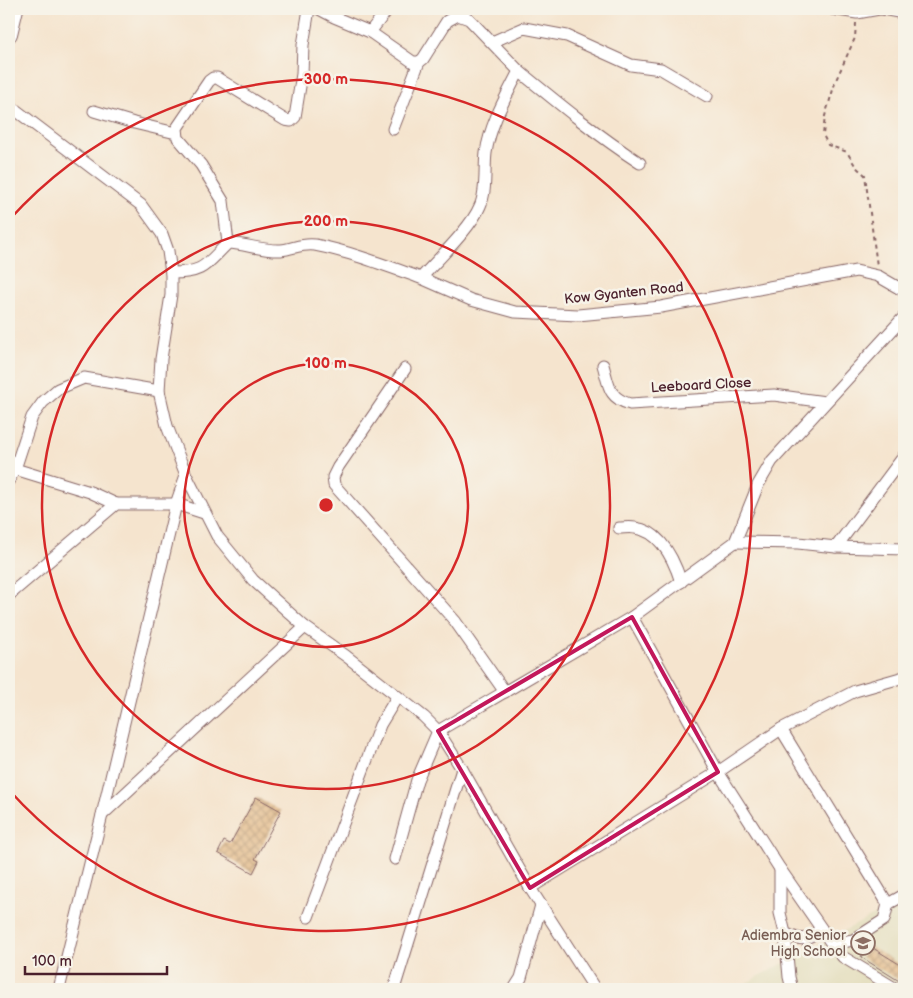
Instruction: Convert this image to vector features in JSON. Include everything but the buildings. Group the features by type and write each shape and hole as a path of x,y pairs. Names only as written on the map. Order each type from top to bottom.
{"main road":[{"path":"9,34 15,9"}],"street":[{"path":"171,273 189,273 208,264 228,243 223,201 202,165 178,138 176,134 177,128 213,78 217,78 286,120 291,121 295,117 302,74 303,45 309,9"},
{"path":"319,9 334,18 370,32 413,62 419,62"},
{"path":"370,32 388,9"},
{"path":"832,9 857,13 881,9 904,13"},
{"path":"393,129 419,62 423,59 447,21 458,15 469,19 519,71 610,143 640,163"},
{"path":"492,42 524,28 567,36 631,65 661,69 707,96"},
{"path":"422,278 466,227 481,206 486,152 494,123 519,71"},
{"path":"9,105 141,205 162,234 168,251 171,295 160,359 159,391 167,426 186,475 217,536 253,580 305,627 346,656 438,731 590,988"},
{"path":"94,111 124,121 176,134"},
{"name":"Kow Gyanten Road","path":"228,243 252,248 282,250 303,244 314,245 422,278 470,300 515,312 578,316 661,307 856,271 878,276 904,292"},
{"path":"395,859 417,780 438,731 632,618 735,542 764,472 772,460 904,317"},
{"name":"Leeboard Close","path":"603,365 611,393 620,401 630,404 774,396 825,402"},
{"path":"404,369 338,467 334,477 334,485 455,621 505,692"},
{"path":"9,480 15,469 32,417 43,402 58,389 84,378 159,391"},
{"path":"836,547 904,456"},
{"path":"15,469 90,492 116,504 176,504 204,513"},
{"path":"60,989 176,504 186,475"},
{"path":"9,595 116,504"},
{"path":"619,528 636,528 649,533 660,541 676,567 681,582"},
{"path":"735,542 798,543 836,547 904,549"},
{"path":"632,618 718,772 821,929 843,958 896,989"},
{"path":"102,816 305,627"},
{"path":"530,888 718,772 782,729 855,691 904,677"},
{"path":"308,917 380,725 397,697"},
{"path":"782,729 888,904 884,920 853,940 832,944"},
{"path":"394,989 462,769"},
{"path":"780,869 780,913 788,977 792,989"},
{"path":"888,904 904,895"},
{"path":"514,989 521,978 541,905"},
{"path":"784,933 794,938 809,938 821,929"}],"path":[{"path":"857,13 855,38 836,80 825,116 823,134 828,145 847,152 856,167 865,175 878,276"}],"highlighted area":[{"path":"632,617 718,772 530,888 438,731"}],"shaded area":[{"name":"Adiembra Senior High School","path":"904,899 904,989 735,989 739,987"}],"place":[{"name":"Adiembra Senior High School","path":"863,943"}]}
